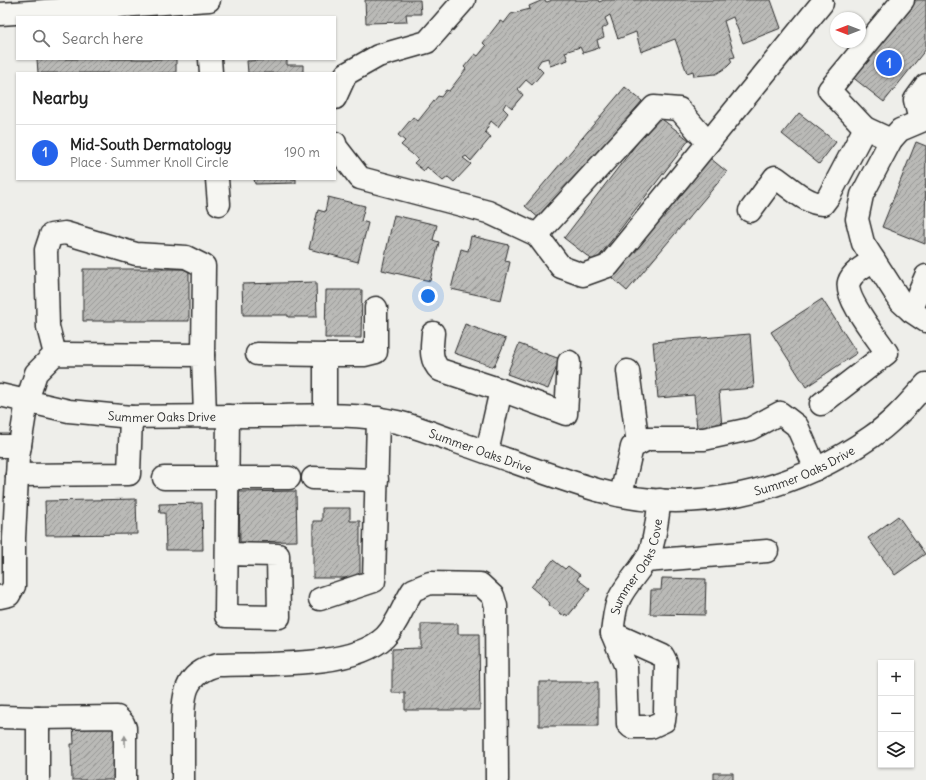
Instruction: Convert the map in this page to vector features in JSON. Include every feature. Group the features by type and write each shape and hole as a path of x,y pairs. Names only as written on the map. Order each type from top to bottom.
{"street":[{"path":"0,14 86,4 207,0 207,16"},
{"path":"445,0 445,22"},
{"path":"336,96 346,74 378,56 427,42 464,0"},
{"path":"891,140 865,128 829,90 903,0"},
{"path":"336,147 360,178 488,212 537,235 562,267 583,275 608,266 822,3"},
{"path":"210,60 211,72"},
{"path":"926,85 914,100 923,120 900,130 891,140 862,195 857,219 863,243 901,302 918,316 926,276"},
{"path":"537,235 654,107 679,110 708,143"},
{"path":"750,210 775,177 810,201 817,204 823,204 865,128"},
{"path":"217,180 219,204"},
{"path":"55,354 48,327 46,250 51,235 65,233 136,254 186,257 204,266 204,416"},
{"path":"821,404 887,353 852,301 848,290 849,281 853,275 874,260"},
{"path":"257,354 364,355 376,352 376,308"},
{"path":"433,333 432,355 434,365 440,370 501,390 566,414 569,362"},
{"path":"0,597 9,595 14,586 17,475 10,446 36,373 55,354 203,355"},
{"path":"325,355 325,415"},
{"path":"628,371 638,444"},
{"name":"Summer Oaks Drive","path":"0,395 69,411 130,417 325,415 378,418 418,428 598,490 621,495 682,501 740,495 782,484 816,469 844,454 872,436 897,415 926,384"},
{"path":"487,452 501,390"},
{"path":"621,495 632,447 648,439 704,439 750,429 780,413 797,426 816,469"},
{"path":"227,554 228,416"},
{"path":"17,475 129,474 130,417"},
{"path":"320,599 374,580 378,418"},
{"path":"164,478 289,478"},
{"path":"312,478 377,480"},
{"name":"Summer Oaks Cove","path":"612,632 616,609 620,598 646,561 654,540 660,500"},
{"path":"646,561 767,551"},
{"path":"183,780 184,693 189,682 198,673 208,667 218,665 324,660 346,656 366,649 384,637 397,621 413,590 430,583 480,584 493,596 496,606 497,780"},
{"path":"0,717 117,717 123,723 125,728 126,780"},
{"path":"38,718 38,780"}],"building":[{"path":"365,0 420,0 421,14 406,14 407,22 366,23"},
{"path":"543,0 547,2 552,0 598,0 599,2 604,0 771,0 781,28 743,43 733,17 724,21 735,57 730,58 732,62 716,74 694,76 693,71 687,73 675,39 641,52 636,32 618,39 610,15 605,18 608,25 602,29 604,37 597,40 599,48 583,53 580,47 565,52 568,60 550,66 548,58 541,60 537,66 543,72 532,85 526,80 518,89 523,95 512,108 506,103 503,108 508,113 498,127 491,121 485,132 491,137 471,161 466,156 463,158 471,164 454,182 448,177 443,181 427,167 424,171 414,163 418,159 401,145 405,141 398,135 413,117 418,121 438,96 441,97 446,90 449,91 466,69 464,67 475,54 478,56 486,46 483,43 500,21 504,23 511,14 530,9 529,6"},
{"path":"912,0 926,0 926,49 884,102 851,76"},
{"path":"182,14 182,16 134,16"},
{"path":"37,60 176,60 176,72 38,72"},
{"path":"287,60 287,65 303,65 303,72 248,72 247,61"},
{"path":"625,87 642,101 541,220 525,206"},
{"path":"799,113 836,142 819,164 782,134"},
{"path":"658,116 689,140 595,262 564,238"},
{"path":"916,142 926,146 925,244 882,227"},
{"path":"710,158 727,172 627,291 611,277"},
{"path":"254,180 296,180 296,183 255,184"},
{"path":"328,197 365,206 361,221 368,223 358,262 309,249 318,210 325,212"},
{"path":"394,215 437,225 433,240 439,242 430,281 382,270"},
{"path":"471,236 509,245 505,261 510,262 501,300 451,289 461,249 468,251"},
{"path":"83,269 189,269 189,321 83,321"},
{"path":"316,282 317,317 288,317 288,315 243,315 242,284"},
{"path":"326,290 362,290 361,338 325,338"},
{"path":"822,299 857,353 806,387 771,332"},
{"path":"465,324 506,339 494,367 454,353"},
{"path":"750,334 754,388 719,391 722,427 697,429 694,395 658,398 653,342"},
{"path":"519,344 560,359 548,389 507,374"},
{"path":"296,491 297,541 240,542 239,492"},
{"path":"136,499 137,534 46,535 45,501"},
{"path":"202,503 203,550 166,550 165,513 160,513 159,504"},
{"path":"322,508 350,508 350,521 360,521 360,578 313,578 313,521 322,521"},
{"path":"898,516 925,554 895,575 868,538"},
{"path":"553,560 565,569 568,566 580,575 577,579 590,589 568,616 565,614 564,616 549,605 550,603 531,587"},
{"path":"662,578 706,579 705,615 650,614 651,590 661,590"},
{"path":"421,624 458,624 458,634 479,634 480,710 405,710 405,693 392,693 392,649 421,648"},
{"path":"539,682 598,682 598,726 539,726"},
{"path":"73,723 115,723 115,780 72,780 71,744 74,744"},
{"path":"714,773 733,773 733,780 714,780"}],"place":[{"name":"Mid-South Dermatology","path":"889,63"}]}
